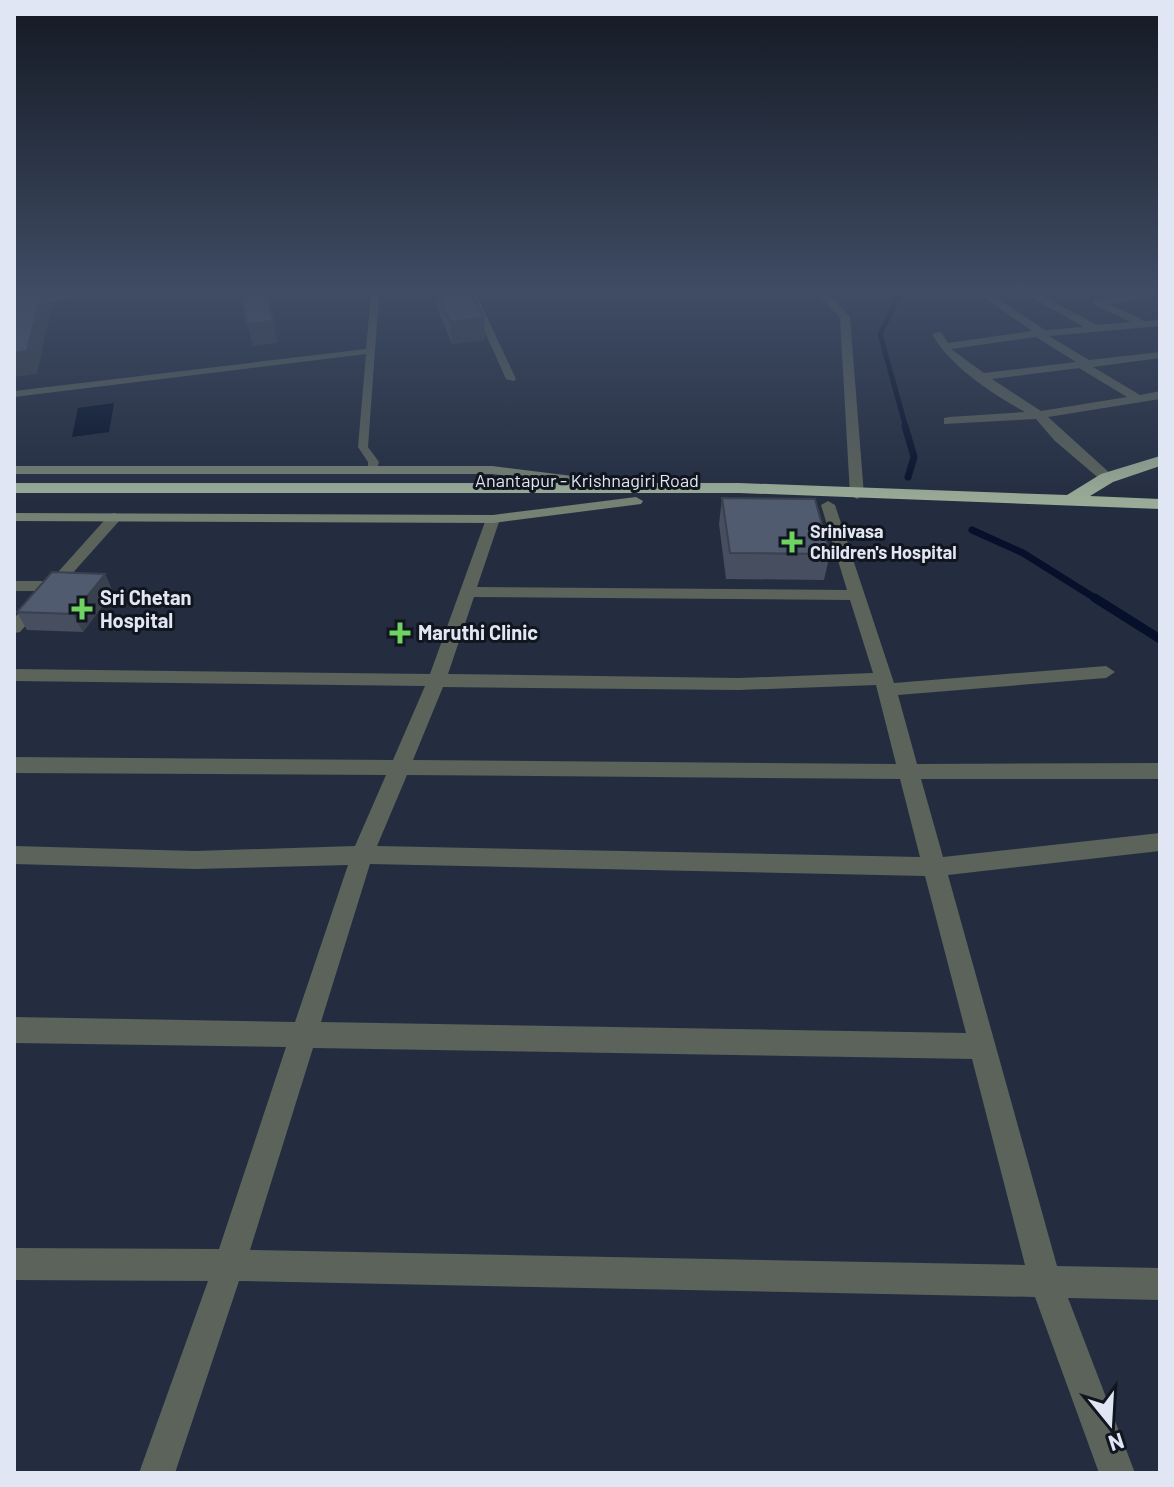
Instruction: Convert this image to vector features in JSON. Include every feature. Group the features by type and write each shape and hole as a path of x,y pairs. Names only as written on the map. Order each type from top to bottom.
{"highway":[{"path":"1052,512 1107,478 1160,461"},
{"path":"1133,508 1131,487 1160,473"},
{"path":"14,488 215,495"},
{"name":"Anantapur - Krishnagiri Road","path":"14,503 215,495 637,494 739,488 857,495 1071,500 1133,508 1160,516"},
{"name":"Anantapur - Krishnagiri Road","path":"637,494 828,505 1052,512 1160,504"}],"street":[{"path":"848,363 857,495"},
{"path":"965,363 1002,394 1039,415 1060,438 1107,478"},
{"path":"982,377 1098,363"},
{"path":"1086,365 1139,399"},
{"path":"949,421 1039,415 1160,396"},
{"path":"14,470 492,470 637,494"},
{"path":"14,517 493,519 637,494"},
{"path":"828,505 885,685 1046,1284 1117,1473"},
{"path":"14,628 115,517"},
{"path":"157,1473 229,1265 362,855 436,682 493,519"},
{"path":"14,586 55,586"},
{"path":"468,592 857,595"},
{"path":"14,675 885,685 1106,672"},
{"path":"14,765 401,765 909,773 1160,771"},
{"path":"14,855 195,860 362,855 935,867 1160,842"},
{"path":"14,1030 982,1046"},
{"path":"14,1264 229,1265 1160,1284"}],"lane":[{"path":"14,394 268,363"},
{"path":"370,363 363,447 374,462 372,470"},
{"path":"504,363 511,379"}],"water":[{"path":"114,403 109,432 72,437 78,408"}],"building":[{"path":"722,498 815,499 830,554 730,553"},
{"path":"52,572 105,574 73,614 17,612"}],"waterway":[{"path":"888,363 906,428"},
{"path":"905,426 914,457 908,477"},
{"path":"972,530 1023,553 1098,600"},
{"path":"1095,598 1160,639"}],"place":[{"name":"Srinivasa Children's Hospital","path":"792,542"},
{"name":"Sri Chetan Hospital","path":"82,609"},
{"name":"Maruthi Clinic","path":"400,633"}]}
